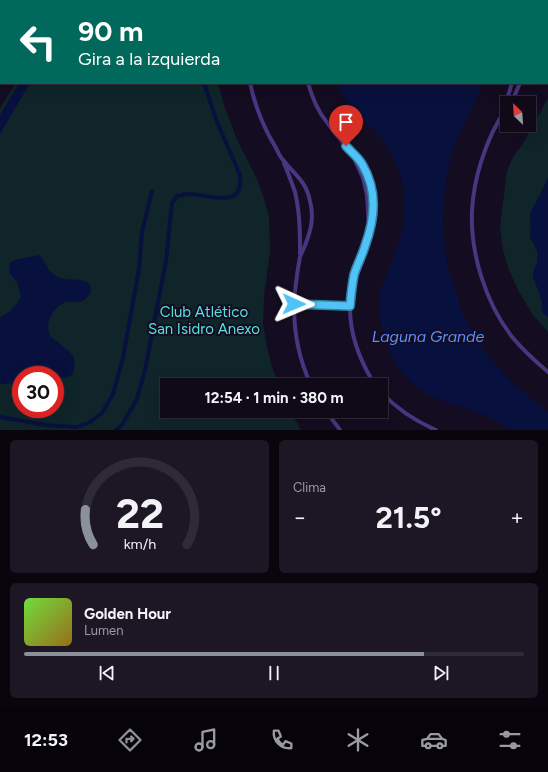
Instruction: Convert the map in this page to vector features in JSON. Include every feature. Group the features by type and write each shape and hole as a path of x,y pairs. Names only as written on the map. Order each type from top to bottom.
{"street":[{"path":"250,84 255,104 270,139 284,161 298,176 307,190 312,208 312,222 309,236 300,257"},
{"path":"308,84 324,120 351,152 363,178 366,190 370,230 354,274 350,306 356,346 362,362 372,378"},
{"path":"508,96 512,84"},
{"path":"515,96 520,84"},
{"path":"500,118 488,141 480,163 475,185 472,211 476,257 487,293 505,327 528,355 548,372"},
{"path":"284,161 297,203 300,235 300,257 294,304 297,341 308,378"},
{"path":"290,180 293,176 298,176"},
{"path":"300,235 304,237 309,236"},
{"path":"294,304 350,306"},
{"path":"388,399 408,415 436,430"},
{"path":"331,418 340,430"}],"green space":[{"name":"Club Atlético San Isidro Anexo","path":"15,84 218,84 225,108 238,142 256,177 269,217 270,252 264,297 263,324 267,347 276,378 160,378 160,418 294,418 301,430 0,430 0,108"},
{"path":"548,98 548,332 533,315 519,292 509,270 503,250 500,227 507,171 513,157 529,132 536,132 536,120"}],"water":[{"path":"18,84 29,84 0,134 0,115"},
{"name":"Laguna Grande","path":"338,84 482,84 452,152 447,174 443,202 443,217 444,241 448,267 462,312 484,350 512,382 548,412 548,430 512,430 483,414 437,399 418,388 407,378 390,353 381,324 380,294 384,278 395,254 403,227 404,199 402,181 393,156 384,141 348,103"},
{"path":"548,178 548,317 543,313 541,308 542,302 533,277 533,272 537,262 537,251 530,237 530,214"},
{"path":"39,255 50,271 56,276 81,280 90,284 91,291 85,299 80,302 66,302 62,304 54,311 49,320 48,330 50,335 73,356 74,359 75,363 73,374 68,377 64,378 64,366 12,366 12,383 1,384 0,318 9,312 21,296 17,282 10,274 9,264 14,260"}],"waterway":[{"path":"116,430 122,425 137,399 145,370 166,261 172,203 177,196 186,194 222,198 230,197 236,193 240,186 240,175 217,122 204,84"},
{"path":"0,417 46,425 77,427 90,422 102,413 113,394 123,358 139,269 142,232 152,191"}],"route":[{"path":"294,304 350,306 354,274 365,247 374,211 374,200 366,171 358,159 346,146"}]}
